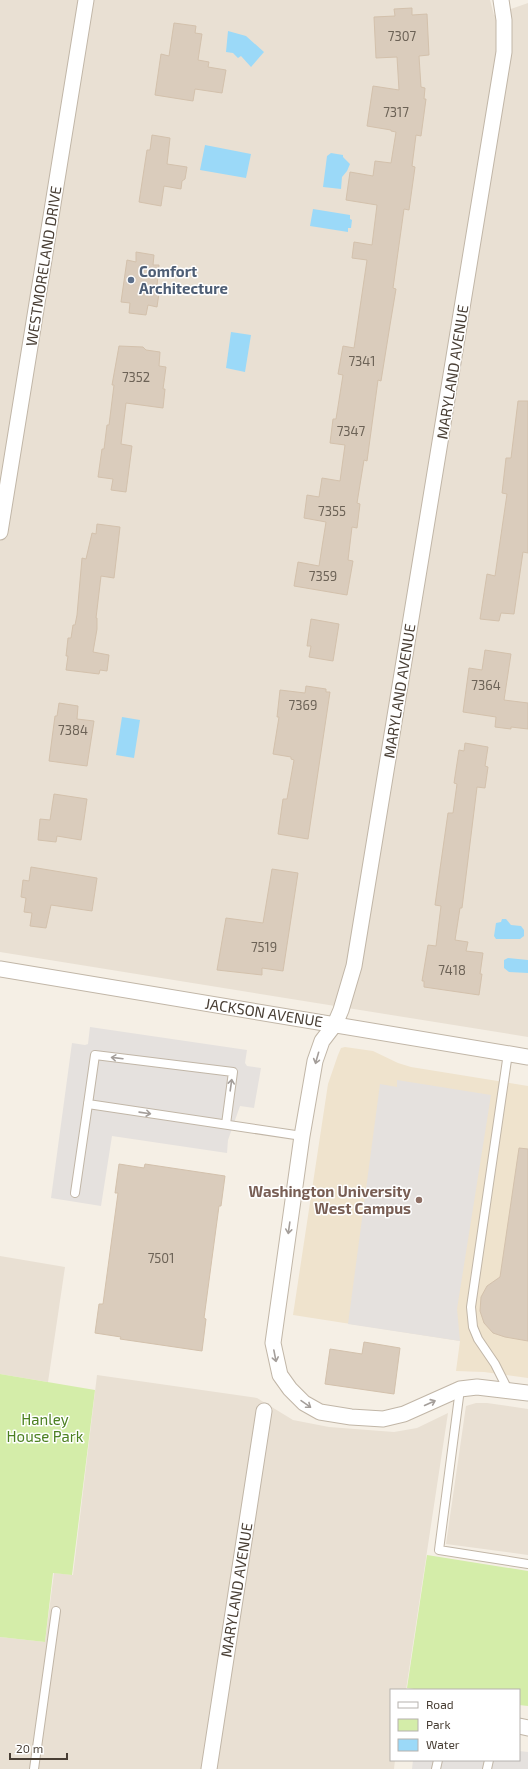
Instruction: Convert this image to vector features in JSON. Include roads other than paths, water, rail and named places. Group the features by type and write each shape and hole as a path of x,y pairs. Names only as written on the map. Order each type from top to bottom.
{"street":[{"name":"WESTMORELAND DRIVE","path":"0,532 86,0"},
{"name":"MARYLAND AVENUE","path":"460,1390 404,1414 383,1419 351,1417 320,1412 304,1403 290,1389 280,1375 273,1343 302,1136 315,1061 322,1041 335,1024 348,990 354,966 504,52 504,20 501,0"},
{"name":"JACKSON AVENUE","path":"0,968 528,1057"},
{"path":"460,1390 476,1387 528,1393"},
{"name":"MARYLAND AVENUE","path":"209,1769 264,1411"}],"lane":[{"path":"508,1053 471,1307 473,1327 478,1339 495,1364 508,1390"},
{"path":"75,1193 95,1055 233,1072 226,1124"},
{"path":"88,1104 302,1136"},
{"path":"460,1390 439,1550 528,1564"},
{"path":"34,1769 56,1611"}],"water":[{"path":"228,31 246,36 264,52 251,67 241,56 238,58 233,53 226,52"},
{"path":"205,145 251,154 246,178 200,170"},
{"path":"331,153 343,155 343,157 350,164 342,177 341,189 323,187 327,156"},
{"path":"313,209 350,215 350,219 352,220 351,228 348,228 348,232 310,226"},
{"path":"231,332 251,335 245,372 226,368"},
{"path":"122,717 140,720 134,758 116,755"},
{"path":"502,919 506,919 511,925 521,926 524,930 524,936 520,939 496,939 494,936 496,923 501,922"},
{"path":"508,958 528,960 528,973 509,972 504,968 504,960"}],"place":[{"name":"Comfort Architecture","path":"131,280"},
{"name":"Washington University West Campus","path":"419,1200"}],"park label":[{"name":"Hanley House Park","path":"45,1428"}]}
